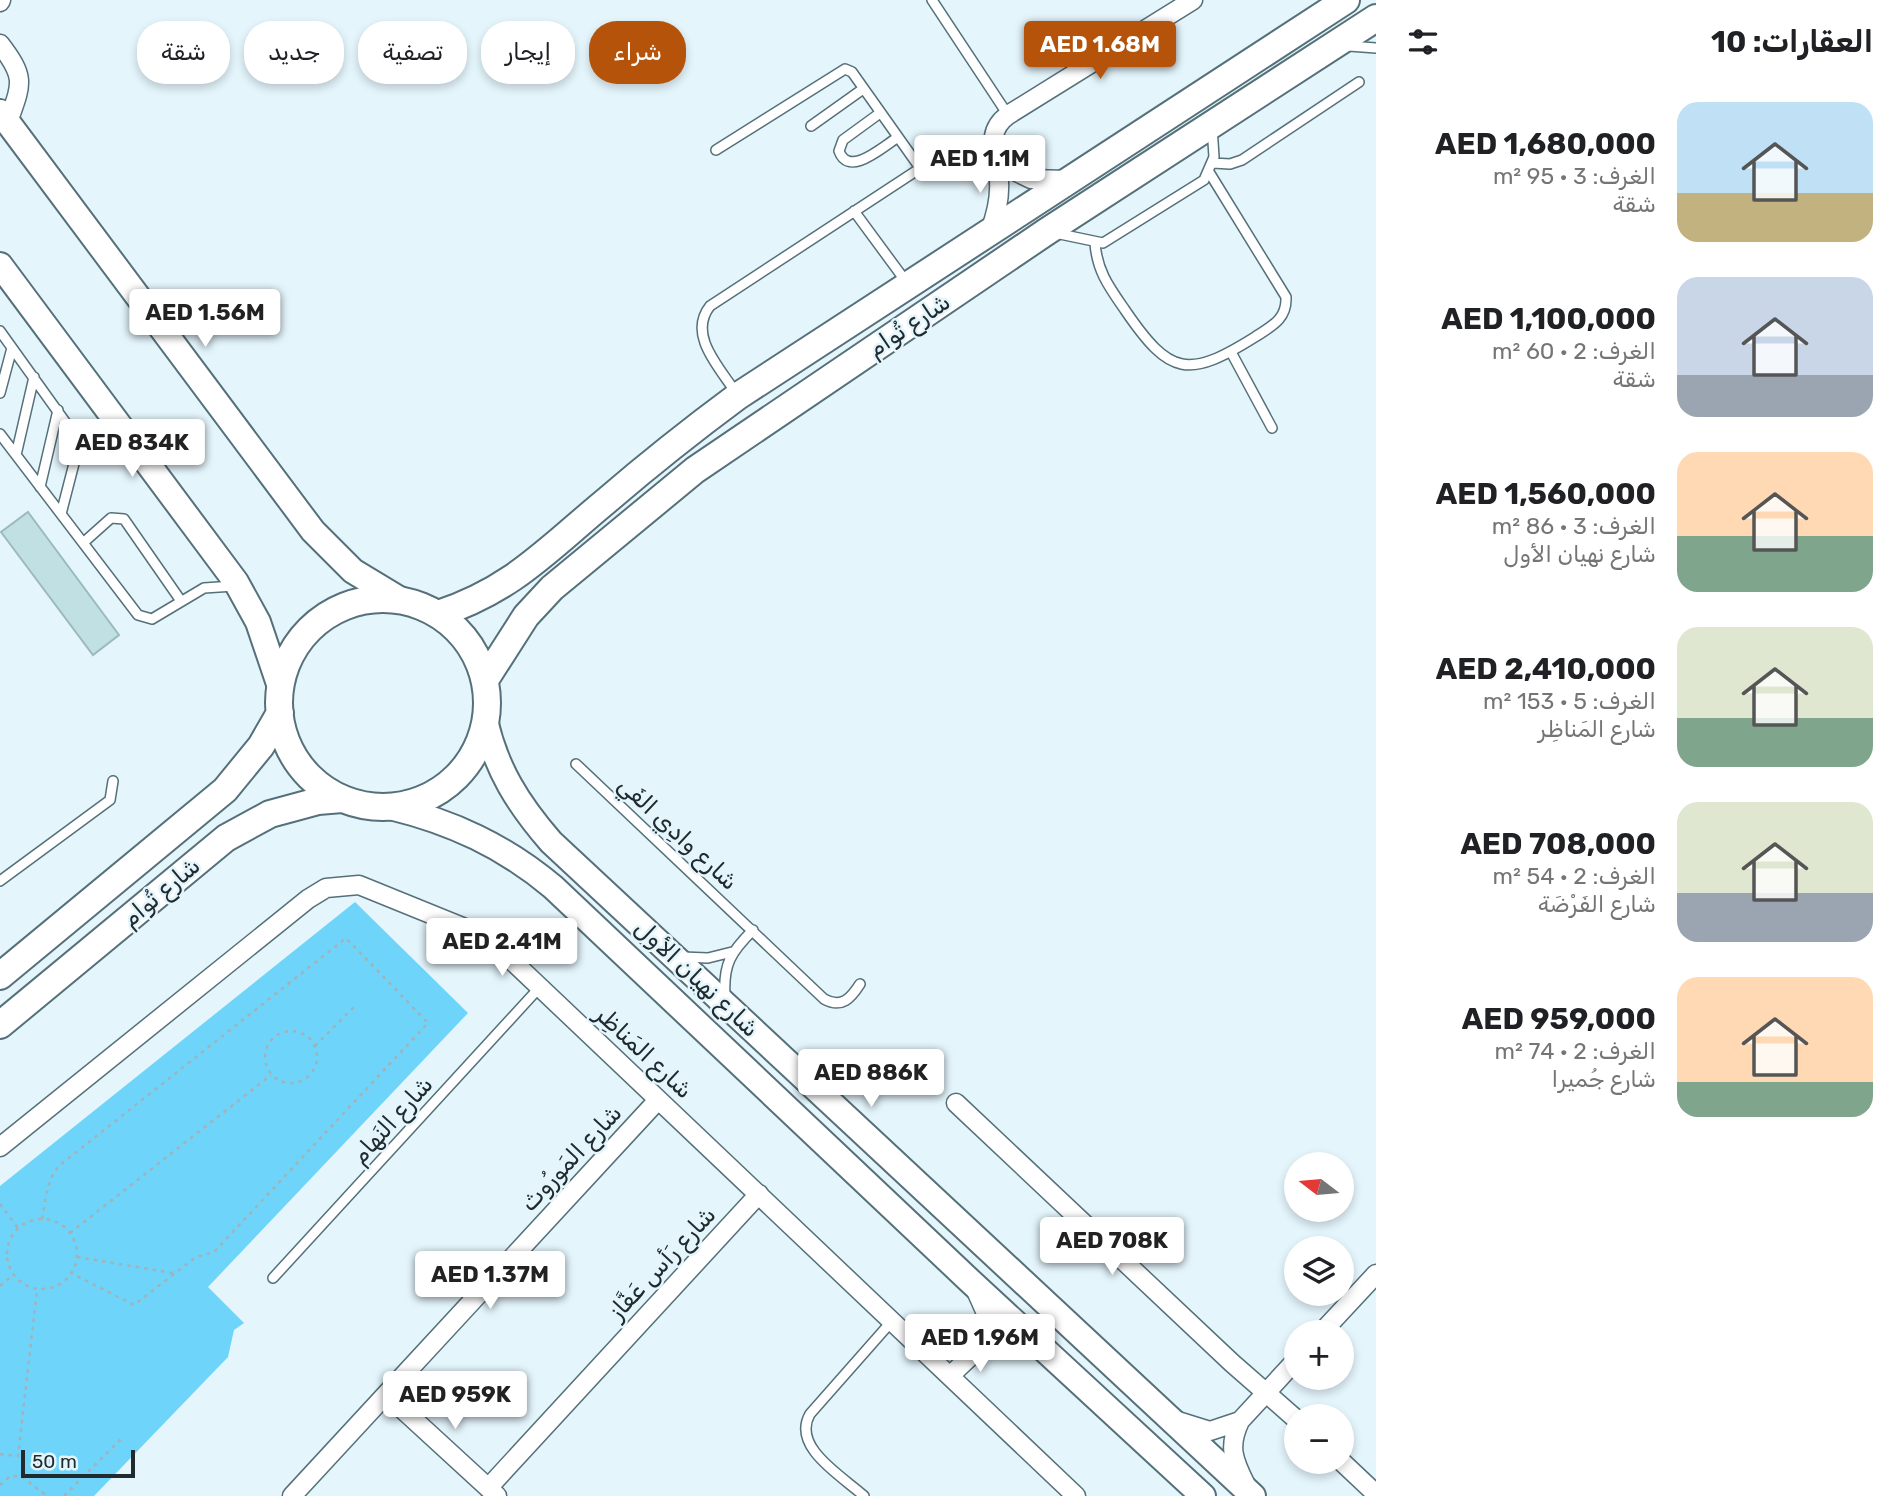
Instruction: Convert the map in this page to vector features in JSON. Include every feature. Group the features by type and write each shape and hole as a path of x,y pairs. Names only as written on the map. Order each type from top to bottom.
{"main road":[{"name":"شارع تُوام","path":"438,614 491,593 516,578 675,442 738,396 1346,0"},
{"name":"شارع تُوام","path":"485,680 511,636 552,588 695,470 1046,232 1376,18"},
{"path":"0,264 238,586 267,643 288,744 300,765 316,782 342,799 374,807 390,807 424,799 453,780 474,753 485,720 485,680 468,642 438,614 401,600 353,571 313,531 4,117"},
{"path":"280,700 293,650 319,621 353,603 373,599 401,600"},
{"name":"شارع تُوام","path":"0,976 225,790 261,746 280,700"},
{"name":"شارع نهيان الأول","path":"485,720 502,774 532,820 672,955 1251,1495"},
{"name":"شارع تُوام","path":"0,1026 226,838 270,814 318,801 342,799"},
{"name":"شارع نهيان الأول","path":"390,807 469,832 531,868 1203,1496"}],"street":[{"path":"989,231 999,197 998,163 992,144 993,134 1008,116 1193,0"},
{"path":"0,44 21,76 19,90 4,117"},
{"path":"998,163 1031,179 1067,180"},
{"name":"شارع المَناظِر","path":"0,1147 308,900 326,888 359,885 466,928 508,956 1076,1496"},
{"name":"شارع المَورُوث","path":"292,1496 658,1100"},
{"path":"956,1103 1232,1363 1284,1408"},
{"name":"شارع رَأس عَفَّاز","path":"493,1492 759,1194"},
{"path":"1333,1320 1376,1274"},
{"path":"970,1281 988,1314 989,1327 982,1345"},
{"path":"950,1376 982,1345 995,1338 1009,1335 1044,1347"},
{"path":"1251,1495 1232,1453 1232,1439 1240,1421 1284,1373"},
{"path":"387,1395 493,1492"},
{"path":"1166,1416 1204,1430 1223,1429 1240,1421"},
{"path":"1354,1473 1376,1494"}],"lane":[{"path":"932,0 1008,116"},
{"path":"1326,49 1360,45 1376,48"},
{"path":"716,150 841,69 852,72 920,169"},
{"path":"1211,168 1242,159 1359,82"},
{"path":"811,126 863,89"},
{"path":"880,113 843,140 839,151 842,159 850,163 859,162 897,138"},
{"path":"1046,232 1095,243 1107,241 1204,180 1211,168 1212,124"},
{"path":"738,396 702,338 701,324 706,311 948,150"},
{"path":"1095,243 1097,264 1102,278 1150,347 1172,360 1198,365 1211,363 1277,323 1285,311 1286,298 1211,168"},
{"path":"854,211 908,285"},
{"path":"0,331 74,431 77,444 61,514"},
{"path":"0,393 12,348"},
{"path":"1231,352 1272,428"},
{"path":"16,455 34,377"},
{"path":"40,487 58,410"},
{"path":"0,434 138,615 156,617 204,588 238,586"},
{"path":"83,543 111,518 124,519 181,601"},
{"name":"شارع وادِي الفَي","path":"576,765 829,1002 847,1001 860,984"},
{"path":"0,881 110,800 113,780"},
{"path":"726,1005 726,973 732,952 753,930"},
{"path":"672,955 708,958 732,952"},
{"name":"شارع النَهام","path":"274,1278 539,988"},
{"path":"864,1496 813,1450 805,1438 805,1425 810,1414 892,1321"}],"path":[{"path":"42,1219 48,1185 52,1173 60,1165 346,938 428,1023 214,1252 196,1257 134,1305 71,1273"},
{"path":"314,1046 356,1005"},
{"path":"298,1031 314,1046 315,1068 305,1079 290,1084 271,1074 264,1053 276,1035 298,1031"},
{"path":"70,1233 271,1074"},
{"path":"0,1203 18,1228"},
{"path":"42,1219 58,1223 70,1233 77,1257 71,1273 52,1288 27,1287 13,1275 7,1251 18,1228 42,1219"},
{"path":"77,1257 175,1274"},
{"path":"0,1286 13,1275"},
{"path":"0,1454 18,1457 37,1289"},
{"path":"64,1496 122,1438"},
{"path":"0,1485 10,1476 21,1476 47,1496"}],"shaded area":[{"path":"355,902 468,1013 208,1287 244,1323 234,1330 228,1357 94,1496 0,1496 0,1186"}],"building":[{"path":"28,512 119,635 93,655 1,532"}]}
